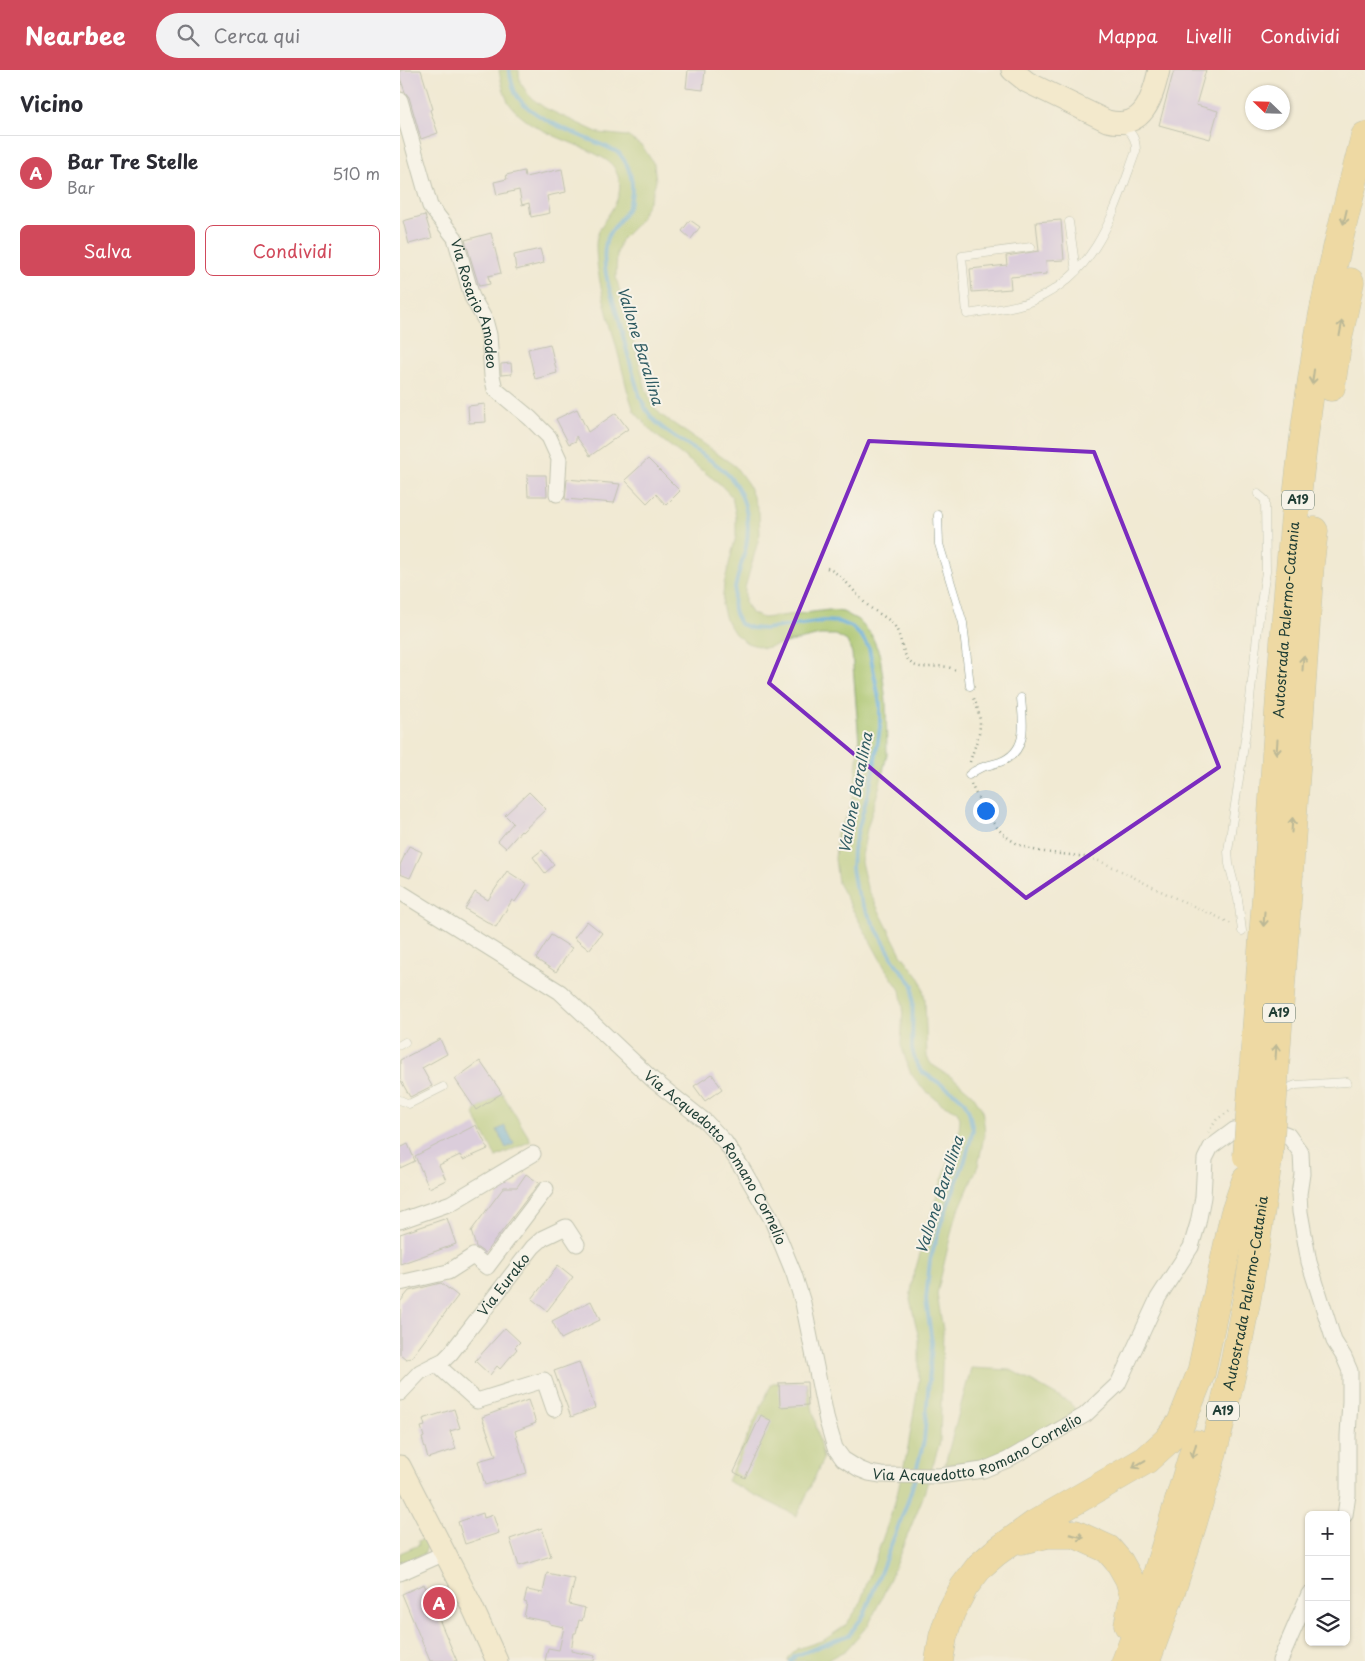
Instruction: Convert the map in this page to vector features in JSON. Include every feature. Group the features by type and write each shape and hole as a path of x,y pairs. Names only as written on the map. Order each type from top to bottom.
{"highway":[{"name":"Autostrada Palermo-Catania","path":"1279,872 1291,561 1306,423 1332,273 1365,136"},
{"name":"Autostrada Palermo-Catania","path":"1279,872 1325,426 1338,339 1365,216"},
{"name":"A19","path":"1254,1163 1279,872"},
{"name":"Autostrada Palermo-Catania","path":"1146,1661 1168,1603 1197,1515 1224,1407 1246,1304 1254,1163"},
{"name":"Autostrada Palermo-Catania","path":"1126,1661 1151,1594 1199,1433 1226,1311 1254,1163"},
{"path":"939,1661 942,1637 951,1612 964,1587 980,1566 1035,1524 1146,1460 1181,1423 1201,1374 1234,1215 1254,1163"},
{"path":"1157,1661 1186,1584 1218,1469 1224,1407"},
{"path":"1012,1542 1047,1534 1075,1534 1108,1549 1120,1563 1129,1579 1134,1596 1132,1615 1114,1661"}],"main road":[{"path":"1012,70 1028,82 1107,121 1117,123 1128,122 1147,108 1153,95 1159,70"},
{"path":"400,1466 445,1553 497,1661"}],"street":[{"name":"Via Rosario Amodeo","path":"400,100 430,206 455,238 472,297 489,334 492,376 495,389 530,418 549,437 559,459 557,494"},
{"name":"Via Acquedotto Romano Cornelio","path":"400,892 560,992 653,1080 700,1117 725,1142 771,1218 794,1274 803,1304 827,1420 835,1448 844,1459 860,1469 881,1475 939,1476 983,1470 1007,1460 1086,1415 1118,1384 1158,1298 1191,1248 1203,1197 1205,1159 1210,1147 1234,1130 1256,1127 1272,1129 1288,1135 1301,1153 1302,1174 1298,1194 1309,1262 1334,1341 1350,1371 1348,1495 1346,1511"},
{"path":"400,1221 451,1203 533,1154"},
{"path":"400,1283 448,1272 473,1256 487,1267 546,1188"},
{"name":"Via Eurako","path":"400,1392 420,1372 444,1360 451,1353 537,1243 566,1227 577,1244"},
{"path":"436,1364 477,1401 544,1380 554,1409"},
{"path":"400,1573 445,1553"},
{"path":"1280,1661 1306,1601"}],"lane":[{"path":"1031,247 962,256 966,314 1033,301 1062,285 1089,258 1110,221 1136,151 1136,141 1129,130 1117,123"},
{"path":"1069,222 1076,271"},
{"path":"1242,931 1238,899 1229,864 1228,851 1247,726 1266,572 1265,500 1258,494"},
{"path":"938,515 939,544 963,623 970,686"},
{"path":"969,775 977,768 1002,761 1013,755 1020,748 1023,735 1021,698"},
{"path":"1243,1105 1296,1086 1347,1082"},
{"path":"400,1100 409,1104 443,1087"}],"path":[{"path":"827,568 836,572 861,600 893,624 900,634 905,653 913,665 923,668 944,665 954,669 964,677 970,686 979,714 980,725 978,738 969,765 969,775 975,792 993,825 1006,837 1021,846 1038,851 1087,858 1108,865 1216,916 1242,931"}],"highlighted area":[{"path":"869,441 1094,452 1219,767 1026,898 769,683"}],"green space":[{"path":"499,70 519,70 520,82 530,97 545,108 599,133 627,136 643,147 654,164 656,181 650,199 638,223 621,240 617,253 616,277 646,389 652,404 661,415 735,466 748,484 759,512 760,534 745,588 745,602 751,613 763,618 829,610 843,612 858,620 871,634 880,655 886,701 887,755 867,829 861,862 867,887 901,954 921,980 925,999 927,1057 931,1064 956,1080 973,1095 982,1109 985,1131 978,1166 954,1221 937,1294 943,1330 940,1442 923,1497 884,1593 869,1624 846,1650 825,1661 788,1661 789,1657 797,1649 824,1640 845,1626 859,1606 894,1506 907,1453 919,1381 919,1339 910,1299 913,1278 937,1194 959,1131 960,1118 957,1111 942,1104 920,1086 910,1072 901,1045 903,1007 900,990 885,968 838,883 835,859 837,833 849,812 854,788 859,742 852,653 847,641 836,635 820,635 764,648 747,643 735,634 726,620 722,605 724,584 736,536 736,517 732,497 720,484 653,433 634,411 604,299 598,272 596,245 597,235 612,210 619,192 616,171 612,164 601,157 547,133 518,114 506,98"},
{"path":"502,1093 531,1141 496,1157 474,1115 476,1110"},
{"path":"971,1368 1011,1370 1070,1403 1079,1413 983,1465 945,1464"},
{"path":"807,1382 823,1459 797,1516 727,1481 772,1383"},
{"path":"423,1539 427,1547 424,1554 400,1563 400,1553 419,1545 418,1541"}],"water":[{"path":"505,1126 514,1144 506,1148 497,1130"}],"building":[{"path":"400,70 421,70 433,109 430,110 438,133 421,139 409,97 400,78"},
{"path":"688,70 705,70 703,90 686,88"},
{"path":"1174,70 1206,70 1196,105 1218,111 1210,139 1159,125"},
{"path":"562,169 566,192 547,196 550,213 531,217 529,203 522,205 519,190 497,195 494,182 507,179 506,175 524,171 525,177"},
{"path":"425,215 432,238 409,244 403,221"},
{"path":"690,220 700,227 691,239 682,231"},
{"path":"1061,220 1064,260 1046,261 1047,274 1010,277 1011,289 972,292 970,269 1007,265 1006,256 1039,251 1036,222"},
{"path":"491,233 501,273 488,276 490,284 479,286 465,240"},
{"path":"540,249 544,263 516,270 514,255"},
{"path":"550,344 557,373 535,379 528,349"},
{"path":"511,363 512,374 501,375 501,364"},
{"path":"485,404 486,422 469,423 468,406"},
{"path":"577,409 588,432 616,413 628,429 590,456 576,436 576,441 569,444 556,419"},
{"path":"648,459 680,491 666,505 656,494 647,503 625,480"},
{"path":"527,475 546,475 547,496 528,496"},
{"path":"567,479 620,484 614,503 565,499"},
{"path":"529,792 546,809 521,831 506,848 498,841 513,823 505,815"},
{"path":"409,846 422,852 410,878 400,874 400,865"},
{"path":"542,850 554,865 545,873 533,857"},
{"path":"507,871 527,884 515,902 512,900 496,927 465,909 475,892 488,900"},
{"path":"587,921 602,933 589,950 574,938"},
{"path":"551,935 572,948 556,972 536,959"},
{"path":"440,1039 447,1054 422,1068 432,1086 410,1097 400,1079 400,1060"},
{"path":"480,1061 502,1093 476,1110 455,1079"},
{"path":"712,1074 722,1089 705,1101 694,1086"},
{"path":"476,1125 488,1149 463,1160 460,1155 439,1165 446,1180 429,1188 415,1156"},
{"path":"408,1144 415,1161 400,1168 400,1148"},
{"path":"526,1174 539,1183 485,1253 476,1247 471,1231 504,1187 517,1187"},
{"path":"447,1218 456,1244 400,1264 400,1234"},
{"path":"558,1265 573,1277 547,1311 532,1299"},
{"path":"441,1283 458,1296 411,1358 406,1359 400,1354 400,1302 409,1291"},
{"path":"591,1301 600,1320 561,1339 552,1321"},
{"path":"505,1328 520,1342 515,1347 517,1349 500,1369 497,1366 490,1375 475,1361"},
{"path":"579,1362 595,1408 571,1417 554,1371"},
{"path":"807,1382 808,1405 780,1407 779,1383"},
{"path":"528,1400 536,1423 515,1431 527,1473 485,1485 478,1461 496,1456 482,1417"},
{"path":"454,1409 460,1428 450,1431 456,1449 428,1458 422,1438 424,1437 421,1427 425,1426 423,1419"},
{"path":"761,1415 772,1421 745,1478 734,1472"},
{"path":"483,1513 484,1518 493,1515 499,1533 465,1544 458,1522"},
{"path":"542,1528 551,1556 519,1566 510,1539"},
{"path":"547,1573 575,1579 569,1604 585,1608 582,1621 579,1620 576,1633 574,1633 571,1651 595,1656 594,1661 545,1661 548,1648 559,1650 564,1627 524,1617 527,1603 524,1602 527,1590 543,1593"},
{"path":"424,1584 457,1661 430,1661 402,1594"}],"waterway":[{"name":"Vallone Barallina","path":"509,70 515,93 536,114 549,122 619,153 628,167 632,182 629,205 606,242 605,261 608,281 639,394 646,410 668,432 716,464 736,485 742,497 747,515 747,535 734,598 735,614 740,624 751,628 765,629 824,621 840,622 852,627 869,648 880,704 880,728 873,773 853,850 852,868 855,886 862,903 896,964 913,985 912,1049 915,1060 921,1071 964,1101 969,1112 973,1130 965,1160 942,1220 930,1260 926,1300 932,1343 924,1441 916,1471"},
{"name":"Vallone Barallina","path":"791,1661 795,1656 849,1635 864,1615 915,1478"}],"place":[{"name":"Bar Tre Stelle","path":"439,1603"}]}
